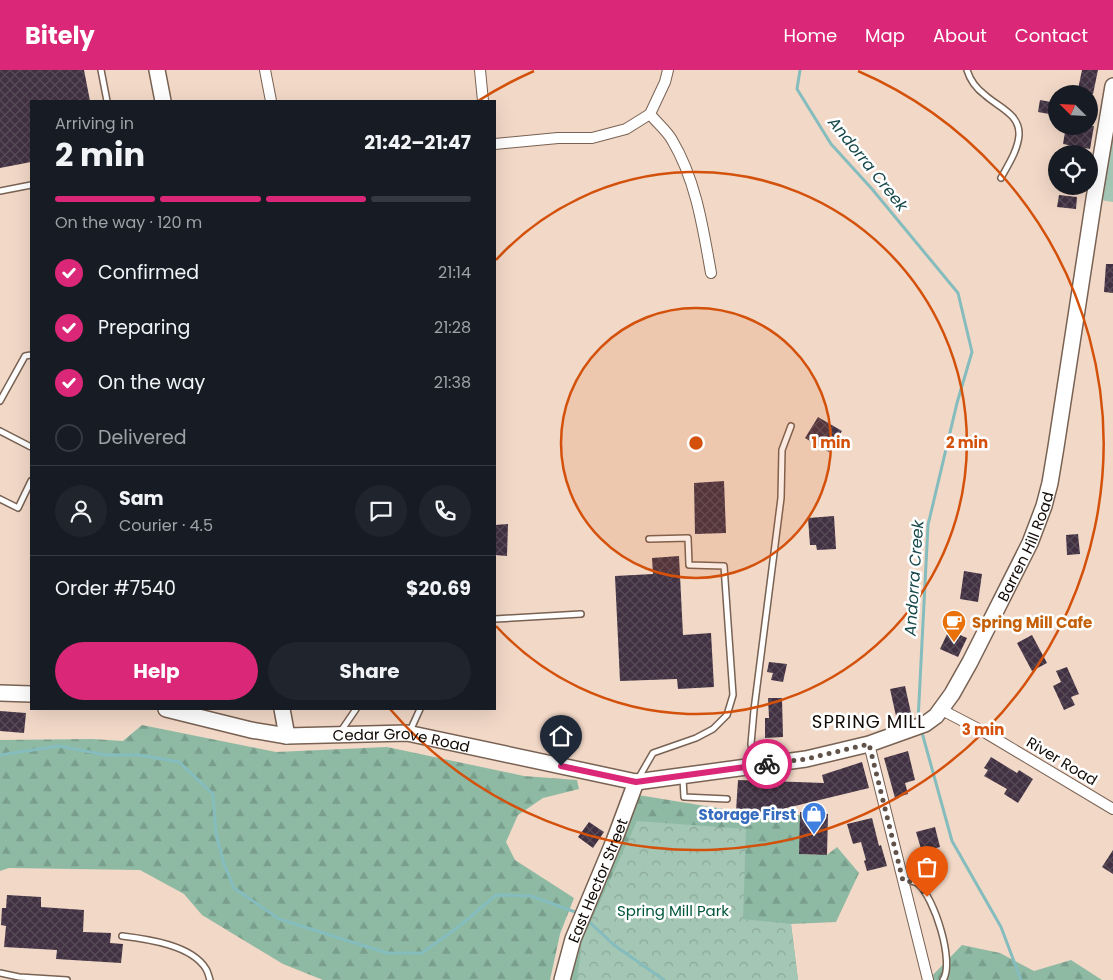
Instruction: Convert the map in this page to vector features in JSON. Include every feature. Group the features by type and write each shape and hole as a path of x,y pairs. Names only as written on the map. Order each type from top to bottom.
{"street":[{"path":"157,70 164,100"},
{"path":"265,70 271,100"},
{"path":"480,70 483,100"},
{"path":"496,144 558,138 592,138 626,129 650,114 665,82 668,70"},
{"name":"Barren Hill Road","path":"636,782 806,759 869,744 907,731 925,724 942,710 961,679 1030,543 1044,506 1055,456 1113,86"},
{"path":"650,114 672,140 686,170 699,208 711,273"},
{"path":"0,693 30,694"},
{"name":"Cedar Grove Road","path":"170,710 251,730 287,736 409,734 636,782"},
{"path":"282,710 287,736"},
{"name":"River Road","path":"942,710 986,733 1113,809"},
{"path":"869,744 928,980"},
{"name":"East Hector Street","path":"562,980 573,939 614,841 636,782"}],"lane":[{"path":"101,70 107,100"},
{"path":"967,70 970,78 984,95 1007,111 1018,123 1019,135 1013,155 1001,178"},
{"path":"0,191 30,185"},
{"path":"0,400 24,356 30,355"},
{"path":"754,766 751,744 754,710 781,498 782,450 791,426"},
{"path":"0,431 30,446"},
{"path":"0,499 18,508 30,483"},
{"path":"636,782 653,753 696,738 713,729 726,715 733,695 724,566 689,565 688,538 649,539"},
{"path":"496,619 581,614"},
{"path":"339,735 355,710"},
{"path":"409,734 420,710"},
{"path":"682,775 684,797 727,799"},
{"path":"903,881 914,881 919,884 937,918 945,950 946,968 943,980"},
{"path":"122,936 153,940 189,952 206,968 210,980"},
{"path":"0,973 19,977 67,980"}],"green space":[{"path":"1113,86 1113,202 1094,199 1095,195 1098,195 1098,175"},
{"path":"142,725 276,752 387,747 524,776 577,780 579,789 543,798 518,815 506,842 515,860 574,898 560,934 550,980 323,980 283,964 202,915 184,894 140,870 9,868 0,871 0,740 92,739 123,741"},
{"name":"Spring Mill Park","path":"632,794 736,811 800,815 800,854 827,855 837,847 859,873 836,922 791,924 798,980 565,980"},
{"name":"Spring Mill Park","path":"637,821 746,829 743,919 791,924 798,980 577,980 582,941"},
{"path":"962,945 1000,953 1034,971 1071,960 1102,980 928,980"}],"building":[{"path":"0,70 84,70 90,100 30,100 30,162 0,168"},
{"path":"1082,70 1098,70 1095,85 1079,85"},
{"path":"1040,100 1048,101 1048,114 1038,112"},
{"path":"1064,135 1092,135 1091,145 1063,144"},
{"path":"1059,195 1077,197 1076,209 1057,207"},
{"path":"1106,264 1113,264 1113,293 1104,292"},
{"path":"818,417 842,431 829,452 805,438"},
{"path":"724,481 726,533 695,534 694,483"},
{"path":"834,516 836,549 817,550 816,545 810,545 808,518"},
{"path":"508,524 507,556 496,555 496,525"},
{"path":"1078,534 1080,554 1067,555 1066,535"},
{"path":"679,556 683,635 711,633 714,687 678,689 677,679 620,681 615,576 653,574 652,558"},
{"path":"964,571 982,574 978,602 960,599"},
{"name":"Spring Mill Cafe","path":"949,630 967,638 958,657 940,649"},
{"path":"1032,635 1047,663 1032,671 1017,643"},
{"path":"769,662 787,664 783,682 771,680 773,673 767,672"},
{"path":"1067,667 1079,694 1071,697 1075,705 1064,710 1053,686 1061,682 1056,671"},
{"path":"905,686 911,713 896,716 890,689"},
{"path":"768,698 782,698 783,737 765,738 765,718 769,718"},
{"path":"0,711 26,713 24,733 0,731"},
{"path":"908,751 915,780 905,783 908,794 895,798 884,758"},
{"path":"991,757 1017,773 1019,770 1033,779 1018,803 1004,794 1007,789 984,776 988,770 984,768"},
{"path":"862,762 869,788 771,813 736,811 738,780 824,783 822,775"},
{"path":"800,812 828,814 827,855 799,854"},
{"path":"872,818 879,846 881,845 887,866 867,871 861,842 853,844 847,824"},
{"path":"589,822 604,832 593,848 578,837"},
{"path":"935,827 940,847 922,852 916,832"},
{"path":"1113,850 1113,874 1102,867"},
{"path":"7,895 41,897 41,907 84,910 83,932 111,933 110,943 123,944 121,963 56,959 57,950 4,947 6,926 1,925 2,908 6,908"}],"waterway":[{"name":"Andorra Creek","path":"800,70 797,89 831,144 872,189 958,293 972,352 957,403 928,525 918,721"},
{"name":"Andorra Creek","path":"921,729 952,841 1001,927 1021,980"},
{"path":"0,755 59,746 106,755 139,755 179,762 213,794 216,834 224,864 234,888 279,919 387,953 422,953 462,924 496,895 531,896 578,913"},
{"path":"585,918 614,945 664,980"}],"way so far":[{"path":"767,764 806,759 869,744 903,881 916,882 927,897"}],"place":[{"name":"Spring Mill Cafe","path":"954,643"},
{"name":"Storage First","path":"814,835"}],"district":[{"name":"SPRING MILL","path":"869,721"}],"route":[{"path":"561,766 636,782 767,764"}]}
